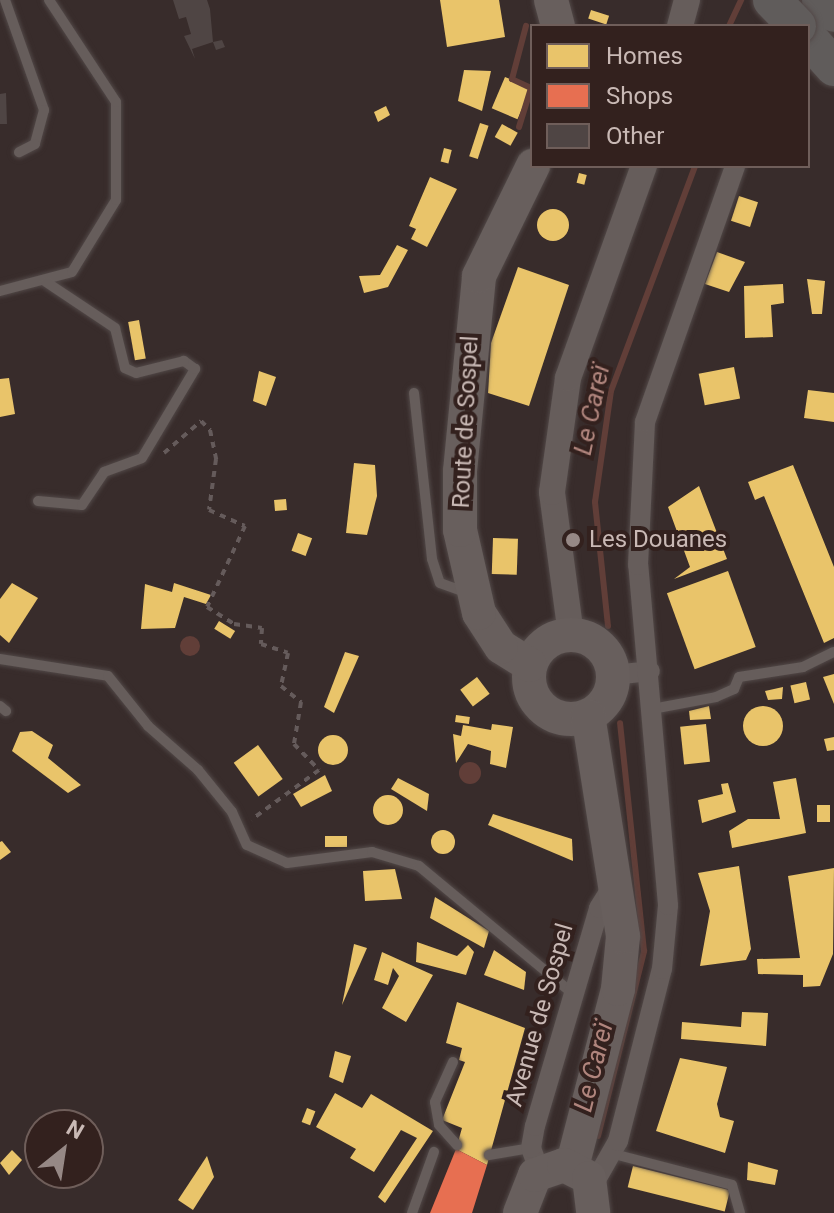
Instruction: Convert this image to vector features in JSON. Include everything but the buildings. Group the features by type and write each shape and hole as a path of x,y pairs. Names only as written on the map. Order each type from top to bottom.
{"highway":[{"path":"772,0 795,24"},
{"path":"821,0 834,13"},
{"path":"810,40 834,67"}],"main road":[{"path":"551,0 557,24"},
{"name":"Route de Sospel","path":"530,665 489,632 472,593 460,515 473,306 487,250 532,168"},
{"path":"571,635 597,644 613,675 607,700 588,716 557,717 539,705 530,665 546,643 571,635"},
{"path":"520,1213 566,1177 618,989 617,879 588,716"}],"street":[{"path":"681,24 687,0"},
{"path":"780,24 787,0"},
{"path":"571,635 552,492 564,400 579,338 643,168"},
{"path":"566,1177 614,1154 662,969 668,905 637,489 646,410 734,168"},
{"path":"613,675 650,671"},
{"name":"Avenue de Sospel","path":"566,1177 573,994 599,908 617,879"}],"lane":[{"path":"5,0 44,110 35,144 19,152"},
{"path":"0,291 46,282 72,272 111,216 121,141 116,102 49,0"},
{"path":"38,501 82,505 104,472 142,458 155,442 195,369 184,361 136,373 125,368 115,328 46,282"},
{"path":"414,393 432,559 450,591 472,593"},
{"path":"652,709 716,697 734,689 739,677 803,667 834,652"},
{"path":"0,659 108,676 148,726 198,770 247,845 287,863 372,852 419,866 573,994"},
{"path":"453,1062 435,1102 439,1125 457,1145"},
{"path":"412,1213 434,1152"},
{"path":"614,1154 732,1185 740,1213"},
{"path":"489,1155 566,1177"}],"path":[{"path":"155,442 169,455 201,421 210,430 216,459 209,510 245,526 207,607 234,624 262,628 261,644 288,653 281,686 301,702 294,744 319,770 239,829"}],"shaded area":[{"path":"190,636 197,639 200,646 197,653 190,656 183,653 180,646 183,639"},
{"path":"466,762 474,762 481,773 474,784 466,784 459,777 459,769"}],"waterway":[{"name":"Le Careï","path":"730,24 741,0"},
{"path":"526,26 512,79 530,88"},
{"path":"519,127 530,91"},
{"name":"Le Careï","path":"608,626 595,502 611,391 694,168"},
{"name":"Le Careï","path":"598,1136 644,951 620,723"}],"place":[{"name":"Les Douanes","path":"573,540"}]}
